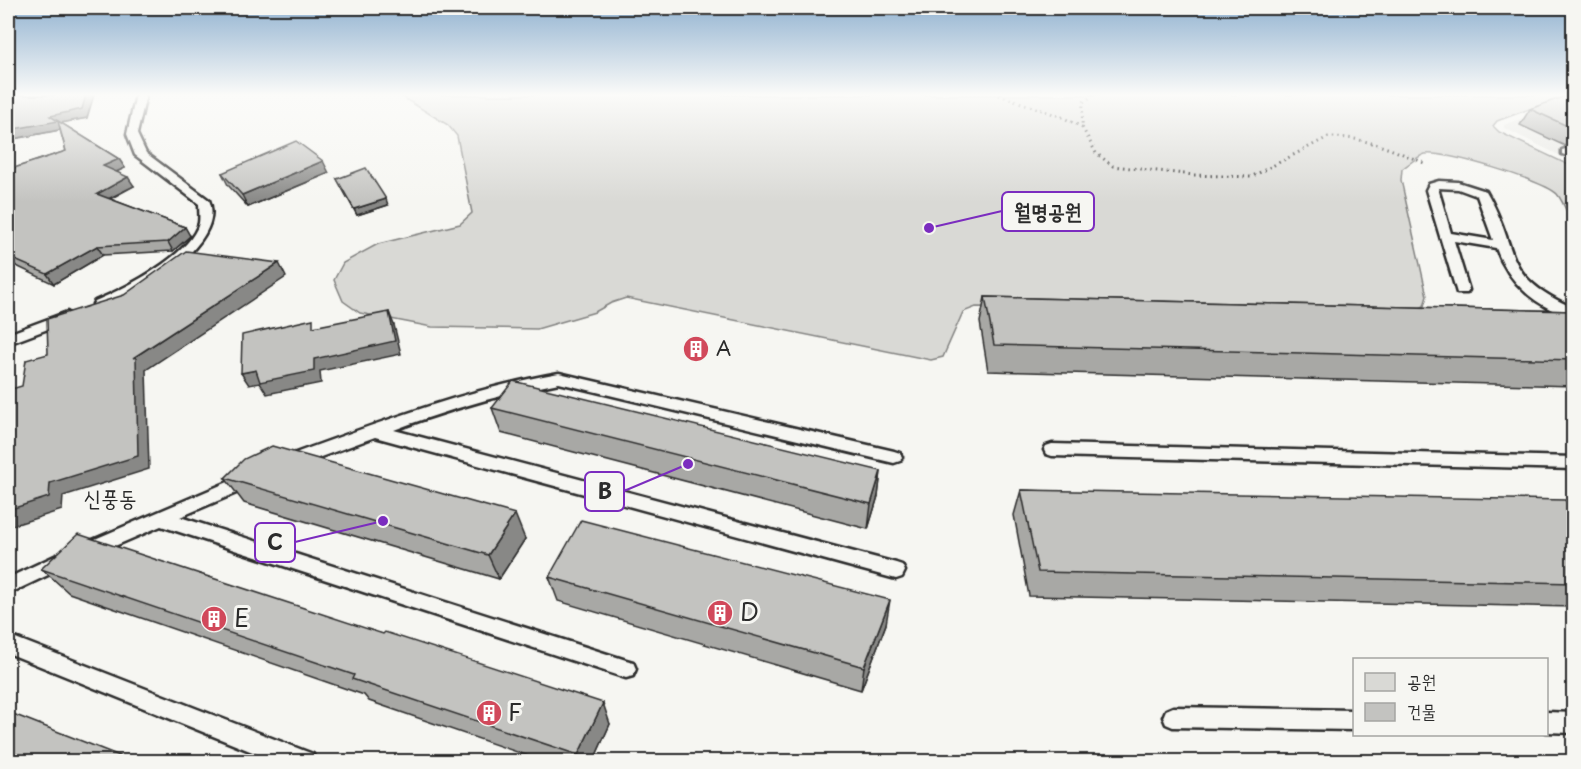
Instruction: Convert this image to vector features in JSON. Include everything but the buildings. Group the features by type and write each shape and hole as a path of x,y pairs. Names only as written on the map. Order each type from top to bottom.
{"lane":[{"path":"8,339 114,299 165,268 196,241 205,225 205,203 141,155 133,131"},
{"path":"1462,290 1432,190 1433,186 1447,184 1472,189 1482,194 1510,270 1520,283 1541,299 1574,314"},
{"path":"1446,236 1501,245"},
{"path":"8,586 301,457 436,408 538,380 559,378 894,457"},
{"path":"374,430 896,571"},
{"path":"1052,450 1574,463"},
{"path":"163,519 626,669"},
{"path":"8,644 306,762"},
{"path":"1173,717 1353,720"},
{"path":"1548,722 1574,723"}],"path":[{"path":"1084,131 1096,153 1113,166 1194,176 1251,177 1328,137 1342,136 1375,144 1436,167"}],"shaded area":[{"path":"1510,131 1573,131 1573,162"}],"green space":[{"path":"453,131 1498,131 1573,167 1573,226 1559,197 1549,188 1472,161 1425,154 1402,169 1401,180 1427,296 1424,306 1413,311 976,307 963,312 943,357 931,360 626,298 595,312 537,329 432,327 360,313 343,301 334,280 343,263 378,244 460,224 472,213 457,136"}],"place":[{"name":"월명공원","path":"929,228"},
{"name":"A","path":"696,349"},
{"name":"B","path":"688,464"},
{"name":"C","path":"383,521"},
{"name":"D","path":"720,613"},
{"name":"E","path":"214,619"},
{"name":"F","path":"489,713"}],"district":[{"name":"신풍동","path":"110,498"}]}
